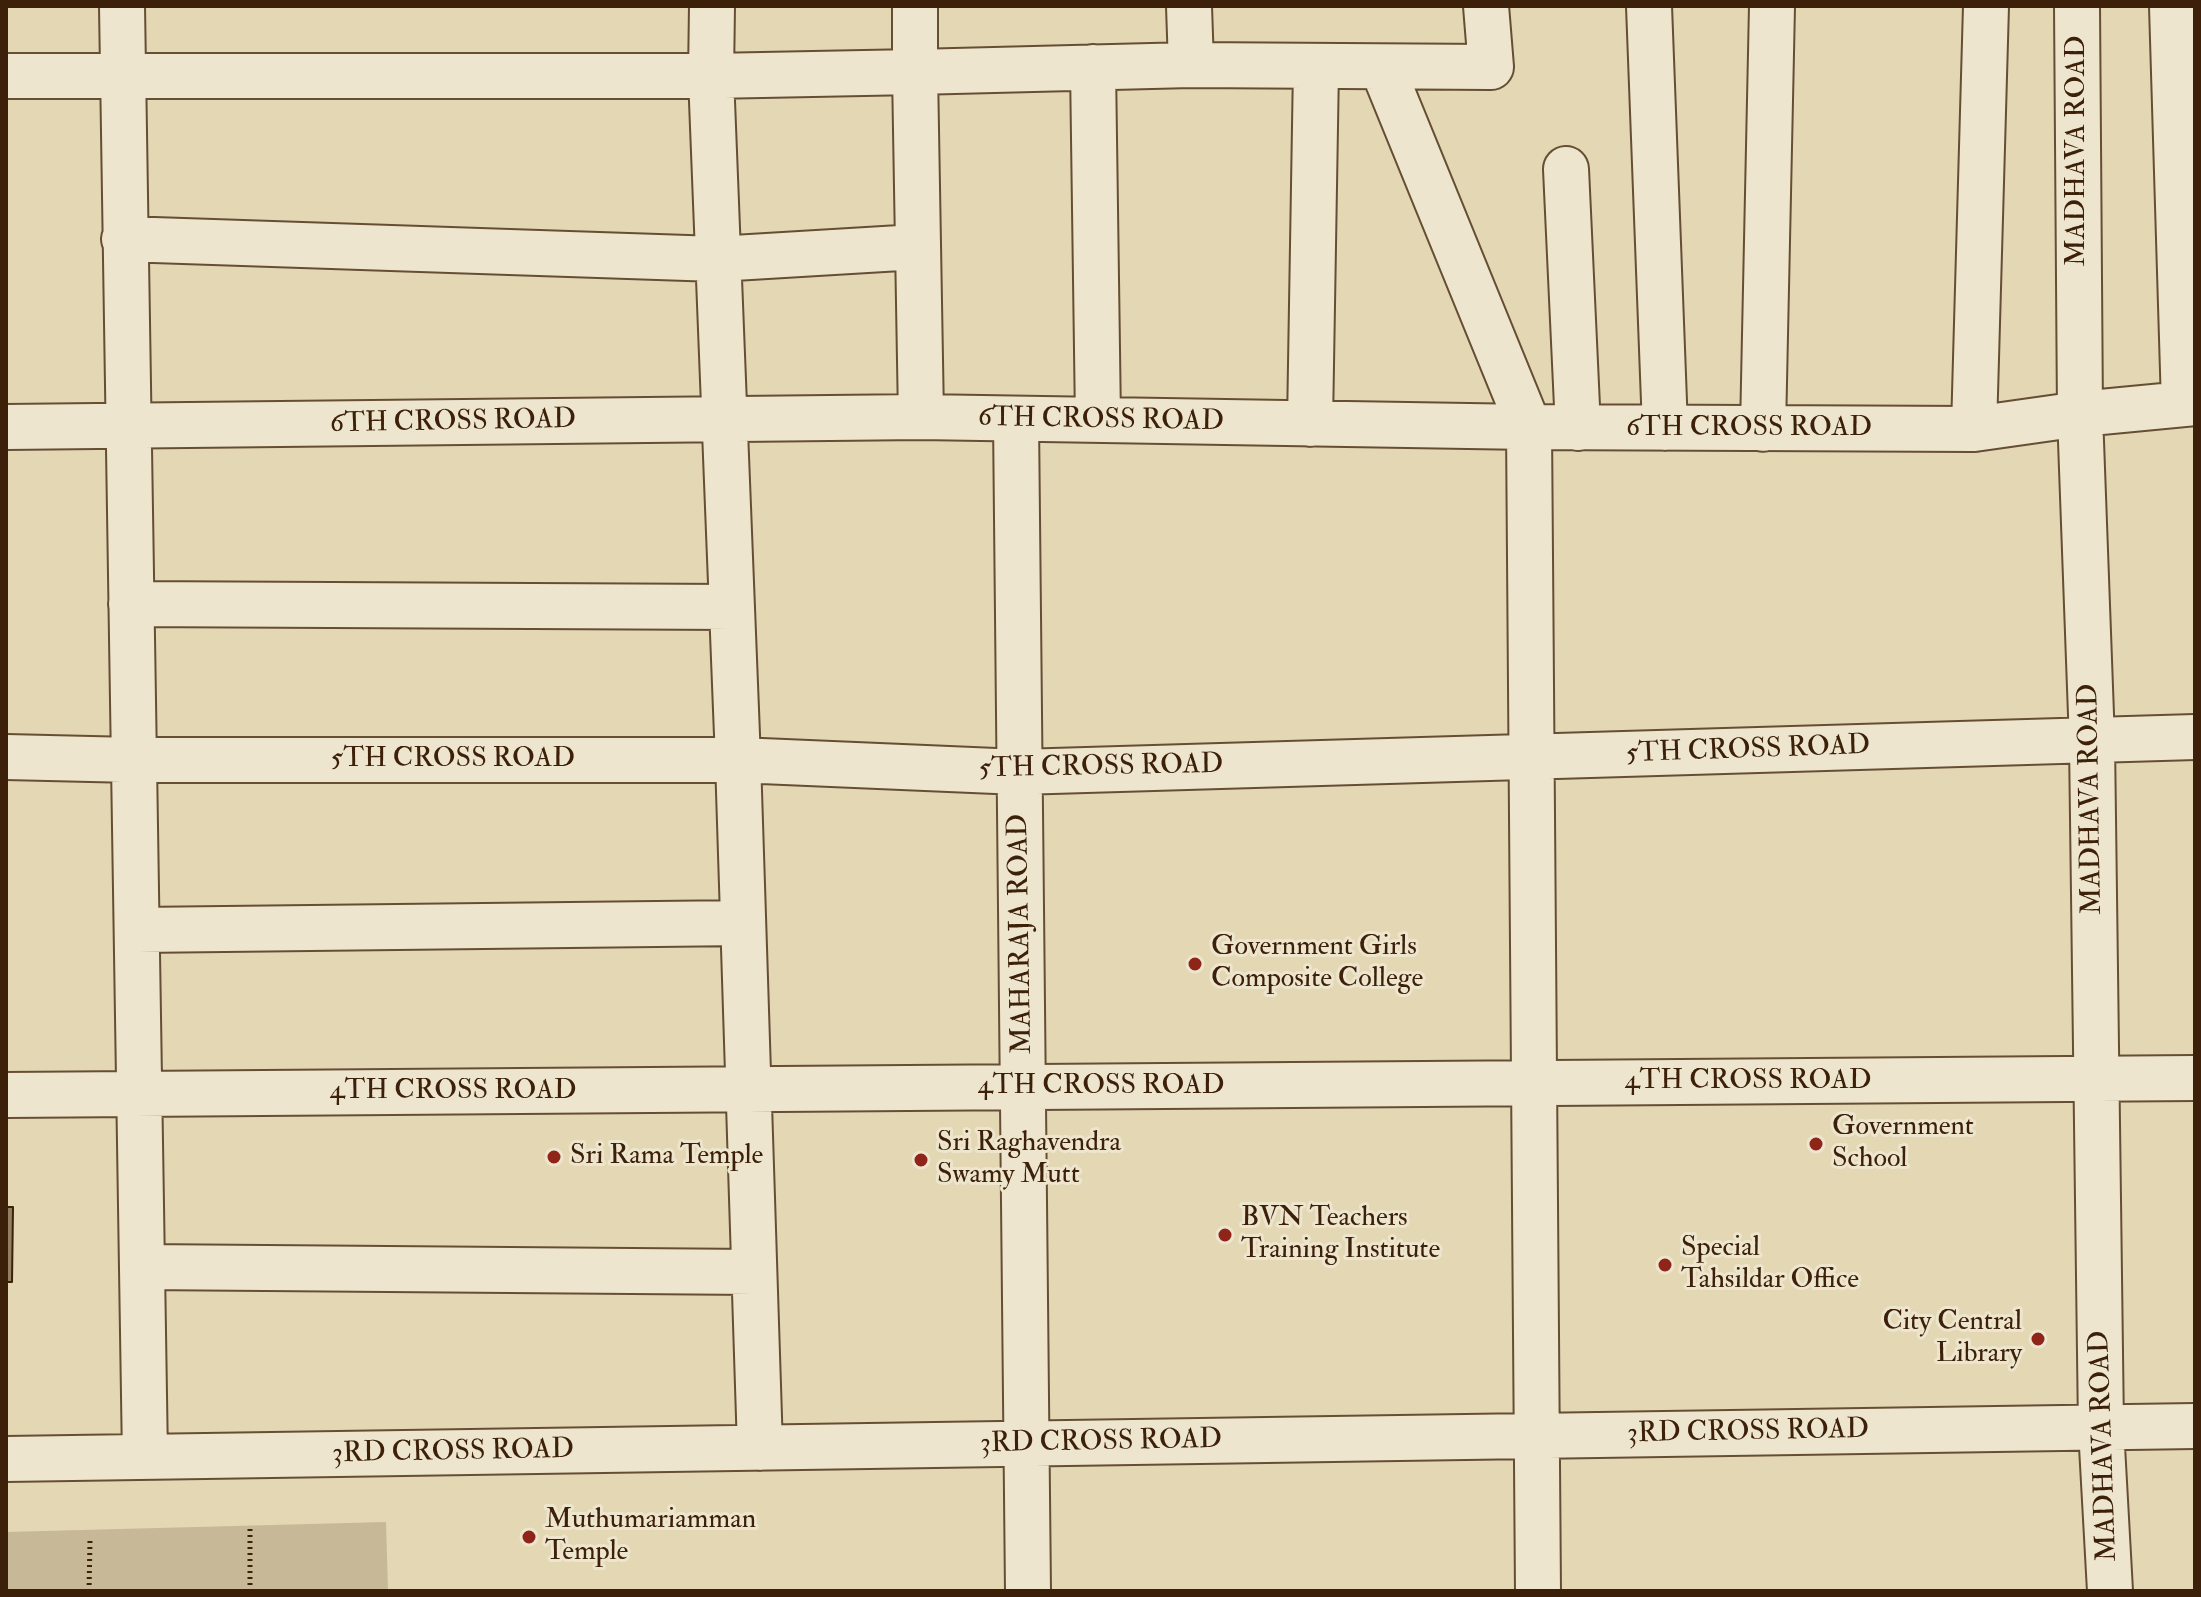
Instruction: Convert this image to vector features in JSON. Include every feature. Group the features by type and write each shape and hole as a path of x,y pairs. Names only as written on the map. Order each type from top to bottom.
{"street":[{"path":"122,6 145,1457"},
{"path":"712,6 717,259 738,760 760,1448"},
{"path":"915,6 921,417"},
{"path":"1189,6 1191,65"},
{"path":"6,76 711,76 1191,65 1491,67 1486,6"},
{"path":"1649,6 1665,428"},
{"path":"1763,429 1772,6"},
{"path":"1974,429 1986,6"},
{"name":"MADHAVA ROAD","path":"2077,6 2080,414 2092,742 2099,1079 2101,1428 2110,1591"},
{"path":"2172,6 2190,403"},
{"path":"1093,67 1098,420"},
{"path":"1310,424 1316,67"},
{"path":"1382,67 1529,427 1538,1591"},
{"path":"1566,169 1578,428"},
{"path":"124,239 717,259 917,247"},
{"name":"6TH CROSS ROAD","path":"6,427 921,417 1578,428 1974,429 2190,403"},
{"name":"MAHARAJA ROAD","path":"1016,420 1028,1591"},
{"path":"131,604 732,607"},
{"name":"5TH CROSS ROAD","path":"6,757 133,760 738,760 1019,772 2195,737"},
{"path":"138,930 743,923"},
{"name":"4TH CROSS ROAD","path":"6,1095 2195,1078"},
{"path":"143,1267 754,1272"},
{"name":"3RD CROSS ROAD","path":"6,1459 2195,1426"}],"path":[{"path":"250,1526 250,1591"},
{"path":"89,1591 90,1541"}],"shaded area":[{"path":"386,1522 388,1591 6,1591 6,1532"}],"building":[{"path":"6,1207 13,1207 12,1282 6,1282"}],"place":[{"name":"Government Girls Composite College","path":"1195,964"},
{"name":"Government School","path":"1816,1144"},
{"name":"Sri Rama Temple","path":"554,1157"},
{"name":"Sri Raghavendra Swamy Mutt","path":"921,1160"},
{"name":"BVN Teachers Training Institute","path":"1225,1235"},
{"name":"Special Tahsildar Office","path":"1665,1265"},
{"name":"City Central Library","path":"2038,1339"},
{"name":"Muthumariamman Temple","path":"529,1537"}]}
